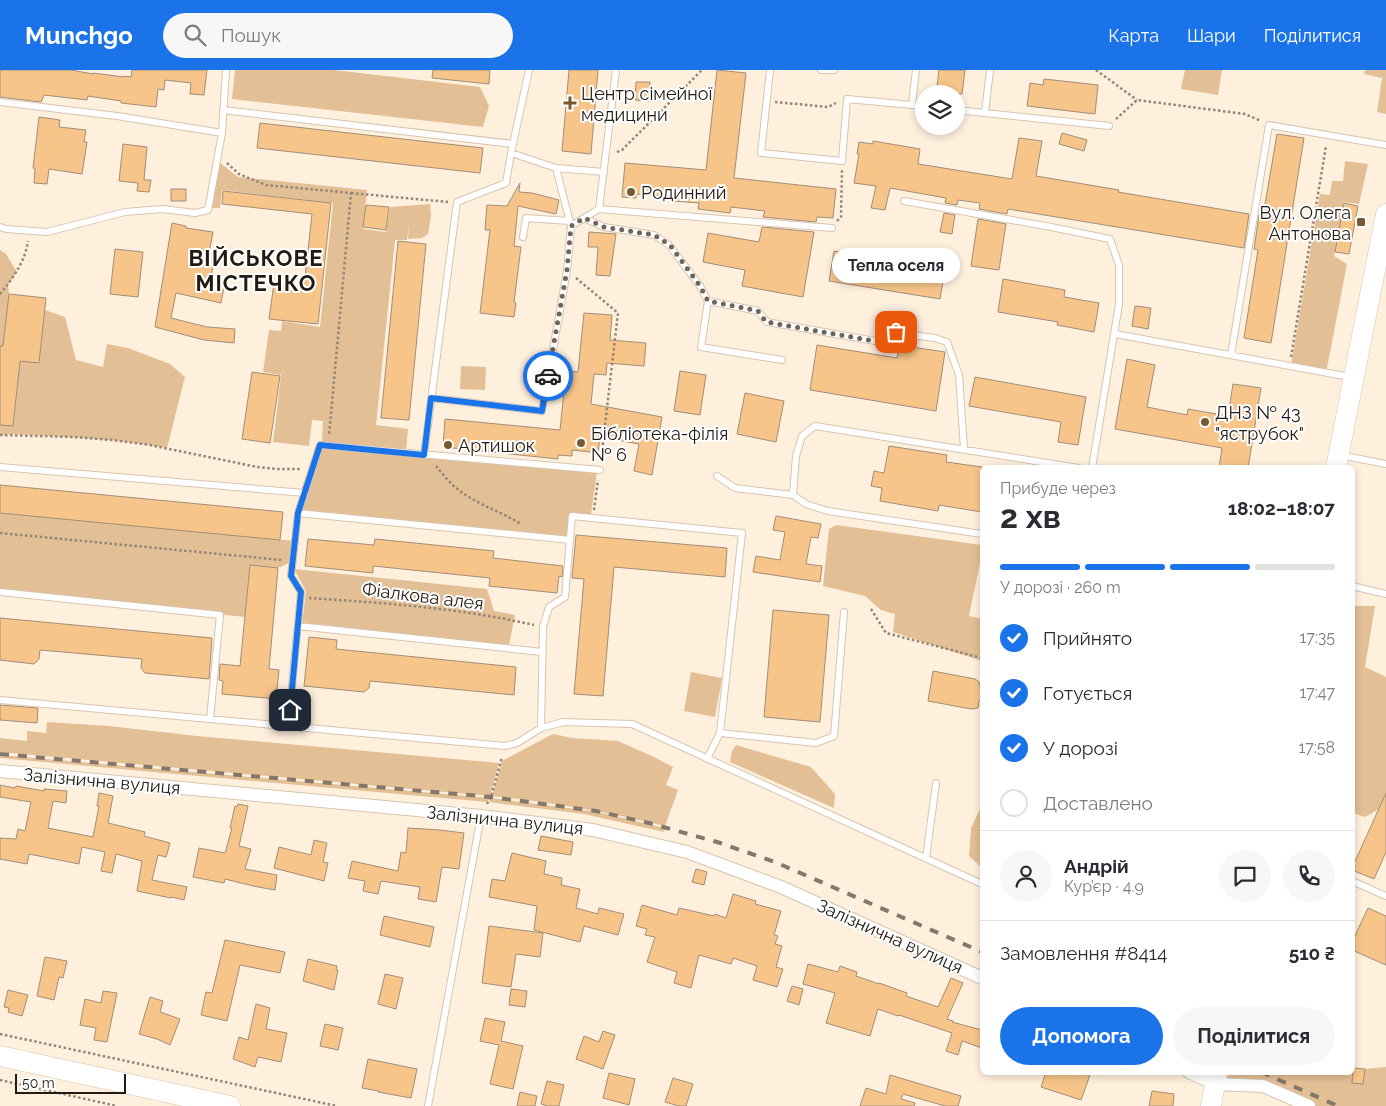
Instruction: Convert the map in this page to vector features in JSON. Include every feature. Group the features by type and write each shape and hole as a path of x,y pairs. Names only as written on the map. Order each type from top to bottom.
{"main road":[{"path":"1337,461 1386,214"},
{"path":"0,1056 230,1106"},
{"path":"1211,1106 1216,1078"}],"street":[{"name":"Залізнична вулиця","path":"0,771 481,816 593,830 687,852 781,887 980,977"},
{"path":"1202,1075 1263,1086 1309,1106"}],"lane":[{"path":"0,227 47,232 124,212 163,209 195,213 208,210 222,133 226,70"},
{"path":"424,455 457,202 506,183 529,70"},
{"path":"599,209 616,70"},
{"path":"770,70 761,153 842,161 847,99 915,104"},
{"path":"821,70 834,70"},
{"path":"912,104 916,70"},
{"path":"985,113 990,70"},
{"path":"0,102 117,116 222,133"},
{"path":"223,110 513,144"},
{"path":"965,111 1109,126"},
{"path":"1231,355 1270,125 1386,145"},
{"path":"511,152 556,168 604,172"},
{"path":"431,398 542,411 567,270 570,223 556,168"},
{"path":"904,201 1051,227 1110,240 1118,265 1119,304 1092,465"},
{"path":"523,237 526,218 570,223 584,218 599,209 832,228"},
{"path":"584,218 604,227 654,235 670,245 700,286 708,301 701,347 782,360"},
{"path":"708,301 758,311 766,322 880,342 896,332 935,338 947,342 959,375 964,449"},
{"path":"1114,334 1354,378"},
{"path":"793,495 796,456 802,436 815,426 1061,465"},
{"path":"288,726 301,592 291,576 298,513 320,445 600,470"},
{"path":"1337,461 1386,464"},
{"path":"0,467 305,493"},
{"path":"717,476 735,488 793,495 806,504 828,511 980,534"},
{"path":"298,513 570,540"},
{"path":"541,728 542,627 548,607 565,596 572,516 742,533 720,733 707,758"},
{"path":"1355,587 1386,594"},
{"path":"0,592 220,614 210,719"},
{"path":"720,733 816,743 834,736 844,612"},
{"path":"298,626 542,652"},
{"path":"0,700 505,746 517,743 541,728 564,722 632,724 980,883"},
{"path":"926,858 936,783"},
{"path":"428,1106 481,816"},
{"path":"1355,882 1386,896"}],"path":[{"path":"606,154 622,150 702,70"},
{"path":"1096,70 1137,100 1245,114 1270,125"},
{"path":"766,101 828,107 847,99"},
{"path":"1109,126 1137,100"},
{"path":"1289,366 1328,135"},
{"path":"218,156 239,174 266,185 457,202"},
{"path":"832,228 841,217 842,161"},
{"path":"328,446 351,193"},
{"path":"0,294 17,272 24,258 29,231"},
{"path":"567,270 618,313 593,518"},
{"path":"0,435 112,440 150,445 257,467 313,469"},
{"path":"424,455 456,488 483,505 511,518 538,537"},
{"path":"0,533 293,561"},
{"name":"Фіалкова алея","path":"300,598 407,605 482,615 542,627"},
{"path":"871,609 886,634 980,658"},
{"path":"481,816 491,797 505,746"},
{"path":"0,1034 336,1106"},
{"path":"0,1080 117,1106"}],"shaded area":[{"path":"235,70 334,70 480,87 489,106 483,127 232,99"},
{"path":"1185,70 1222,70 1218,95 1181,89"},
{"path":"1365,70 1386,70 1386,114 1377,112 1382,78 1364,74"},
{"path":"1345,161 1368,164 1359,204 1344,202 1334,256 1347,264 1327,368 1322,371 1291,365 1320,194 1330,195 1332,181 1343,181"},
{"path":"219,162 238,177 367,190 363,229 386,232 390,207 430,204 431,216 428,234 422,238 408,239 409,223 407,240 395,240 376,425 408,429 406,451 322,442 323,421 312,420 309,446 273,442 281,375 263,372 269,330 281,331 282,321 320,327 333,203 222,190 220,208 211,208"},
{"path":"0,250 6,254 17,272 8,285 9,294 3,346 0,346"},
{"path":"45,310 65,317 76,360 103,367 107,344 128,348 170,364 185,377 167,448 89,438 11,434 0,436 0,425 13,426 20,361 39,363"},
{"path":"461,366 486,367 485,390 460,389"},
{"path":"322,448 597,472 591,515 570,513 568,538 302,511"},
{"path":"0,513 295,541 293,561 278,568 250,565 245,617 0,592"},
{"path":"836,525 980,545 980,563 969,616 980,619 980,660 893,632 895,614 881,610 865,596 823,586 829,529"},
{"path":"294,569 487,589 494,611 515,615 509,645 302,625 306,591"},
{"path":"1355,606 1375,606 1365,667 1386,677 1386,803 1382,802 1379,809 1365,817 1355,814"},
{"path":"691,672 722,678 715,717 684,711"},
{"path":"47,722 109,726 197,736 499,763 490,796 0,752 0,738 27,741 27,731 46,733"},
{"path":"553,734 572,738 618,741 673,767 666,785 678,790 665,826 579,808 492,796 502,761"},
{"path":"736,745 811,767 835,794 834,808 730,762 732,751"},
{"path":"0,755 490,798 487,802 0,758"},
{"path":"491,798 598,812 665,828 664,832 584,814 489,802"},
{"path":"980,809 980,866 969,856 971,828"},
{"path":"1386,1067 1386,1106 1309,1106 1263,1086 1226,1085 1228,1075 1353,1075 1352,1083 1363,1084 1365,1069"}],"building":[{"path":"0,70 71,70 131,77 132,70 207,70 204,95 190,94 191,83 165,80 164,90 158,89 156,107 121,103 121,101 88,96 87,100 44,95 41,102 0,97"},
{"path":"433,70 490,70 489,84 432,78"},
{"path":"569,70 598,70 591,154 562,151"},
{"path":"717,70 746,73 734,178 836,189 833,218 817,217 816,222 763,217 765,211 731,207 730,213 698,209 699,203 661,200 661,196 636,194 636,198 622,197 625,163 706,170"},
{"path":"939,70 965,70 963,85 937,85"},
{"path":"1044,79 1098,85 1095,114 1027,106 1030,83 1043,85"},
{"path":"636,82 650,82 649,101 635,100"},
{"path":"39,117 60,120 59,127 86,130 84,142 87,142 82,174 49,169 47,184 34,183 35,169 33,168"},
{"path":"260,123 483,148 480,173 257,148"},
{"path":"1062,133 1087,140 1084,151 1059,144"},
{"path":"1277,134 1304,138 1271,343 1244,338 1258,250 1254,249 1259,215 1263,216"},
{"path":"1019,138 1042,141 1036,176 1249,214 1244,248 1008,209 1007,214 979,209 980,203 958,200 957,205 945,203 946,198 890,188 885,210 871,208 876,186 854,183 859,142 873,144 873,141 920,149 918,164 1012,179"},
{"path":"123,144 147,147 144,180 151,180 149,192 137,191 138,183 119,181"},
{"path":"520,183 519,192 532,193 559,200 556,214 518,206 514,246 521,247 514,317 480,313 490,230 485,230 487,205 507,206"},
{"path":"171,189 186,189 186,201 171,201"},
{"path":"223,191 331,203 318,324 269,319 274,283 304,287 312,214 222,204"},
{"path":"1344,203 1358,206 1349,254 1335,252"},
{"path":"366,205 389,207 386,230 363,227"},
{"path":"944,213 955,215 952,234 940,232"},
{"path":"978,219 1006,224 999,270 971,266"},
{"path":"172,223 186,226 186,228 213,232 209,253 215,254 210,283 224,287 221,303 176,293 171,318 207,327 235,329 234,343 204,340 155,327"},
{"path":"762,227 814,232 803,297 742,286 745,270 703,262 708,233 759,242"},
{"path":"589,232 616,234 610,276 596,275 598,247 588,247"},
{"path":"398,241 426,244 409,420 381,418"},
{"path":"115,249 143,252 138,297 110,294"},
{"path":"834,251 945,270 940,299 829,281"},
{"path":"1003,279 1065,290 1064,297 1099,303 1094,332 1057,325 1058,322 998,312"},
{"path":"9,294 46,298 39,363 20,361 13,426 0,425 0,346 3,346"},
{"path":"1135,306 1151,308 1148,329 1132,326"},
{"path":"584,313 612,315 610,340 646,343 644,366 607,363 606,375 594,374 591,404 662,417 652,475 634,471 639,444 600,437 598,453 572,450 572,456 558,455 558,459 443,447 445,419 560,430 566,371 578,372"},
{"path":"817,345 897,358 899,345 945,352 936,411 810,390"},
{"path":"1127,359 1155,365 1147,407 1187,415 1188,409 1228,416 1233,384 1261,388 1248,465 1219,465 1222,448 1115,429"},
{"path":"680,371 706,375 700,415 674,411"},
{"path":"252,372 280,376 270,443 242,439"},
{"path":"975,377 1086,397 1078,445 1058,442 1061,422 969,406"},
{"path":"745,393 784,401 776,442 737,434"},
{"path":"889,446 947,455 946,462 980,467 980,512 939,505 938,511 880,501 882,488 871,486 874,471 884,473"},
{"path":"0,485 283,512 280,540 0,513"},
{"path":"776,516 821,524 818,538 811,537 806,564 822,566 820,582 753,572 756,556 780,560 785,532 773,530"},
{"path":"576,535 727,548 725,577 614,567 603,696 574,694 584,579 572,578"},
{"path":"308,539 374,545 375,539 494,551 493,558 563,566 562,577 559,576 557,593 489,586 490,578 373,566 373,573 305,566"},
{"path":"250,565 278,568 269,669 279,670 276,699 222,694 223,681 219,680 220,664 240,666"},
{"path":"773,610 829,615 820,722 764,717"},
{"path":"0,618 212,638 209,679 145,673 141,668 142,659 40,650 39,659 34,664 0,660"},
{"path":"309,637 337,640 336,649 516,667 514,695 370,681 369,688 364,692 304,686"},
{"path":"933,671 975,679 979,682 980,700 978,708 971,709 928,701"},
{"path":"0,705 38,708 37,723 0,720"},
{"path":"0,785 44,791 44,789 67,791 66,803 53,801 48,828 93,837 99,806 97,806 99,793 113,796 108,823 145,832 144,836 170,843 166,857 158,855 152,880 187,887 184,900 137,891 142,861 116,854 112,873 101,871 105,852 82,847 79,864 29,854 27,864 0,859 0,838 16,839 18,829 25,831 31,802 0,797"},
{"path":"1386,793 1386,852 1374,879 1355,871 1355,861"},
{"path":"238,804 248,806 239,846 251,849 245,869 277,875 275,890 225,879 224,883 193,877 199,848 225,853 232,828 230,828 235,806 237,807"},
{"path":"408,828 464,833 459,869 442,867 436,902 418,899 420,887 381,881 378,894 363,891 365,881 348,878 352,861 398,871 401,852 406,853"},
{"path":"541,836 573,842 571,855 538,850"},
{"path":"314,840 327,843 323,862 328,863 324,881 274,868 279,847 311,855"},
{"path":"512,853 546,861 544,874 562,878 561,885 580,889 576,908 598,914 599,908 624,914 618,935 584,926 580,942 534,930 537,906 489,897 492,879 505,881"},
{"path":"696,869 707,872 704,885 692,882"},
{"path":"733,894 756,901 755,904 781,911 774,935 778,936 775,944 782,946 776,967 783,969 777,987 753,980 757,966 733,958 731,964 699,955 691,988 674,983 677,972 647,962 655,937 645,935 647,929 636,926 642,905 677,915 679,908 714,916 715,914 726,918"},
{"path":"1368,908 1386,916 1386,965 1355,951 1355,936"},
{"path":"384,916 434,927 430,947 380,935"},
{"path":"489,926 543,933 540,957 516,954 511,987 482,983"},
{"path":"225,940 285,952 280,973 240,965 227,1021 201,1015 206,992 212,993"},
{"path":"45,957 67,961 63,978 59,977 54,1000 37,996"},
{"path":"308,959 337,966 334,990 303,981"},
{"path":"808,964 838,972 840,966 857,972 856,976 907,993 906,996 938,1007 951,978 963,983 947,1019 980,1029 980,1047 962,1041 958,1055 946,1051 952,1033 878,1009 870,1036 826,1023 835,993 803,984"},
{"path":"385,974 403,978 396,1009 378,1004"},
{"path":"792,986 803,989 799,1005 787,1001"},
{"path":"511,989 527,991 525,1007 509,1005"},
{"path":"8,990 28,995 22,1016 8,1012 9,1008 4,1007"},
{"path":"103,991 117,993 107,1042 94,1040 96,1028 80,1025 85,999 101,1003"},
{"path":"150,997 163,1001 160,1012 180,1019 170,1045 139,1034"},
{"path":"256,1004 270,1008 266,1029 287,1033 281,1062 258,1057 255,1067 233,1059 239,1037 248,1040"},
{"path":"485,1018 505,1022 501,1041 523,1046 513,1089 490,1084 499,1045 480,1041"},
{"path":"325,1024 343,1028 338,1050 320,1046"},
{"path":"603,1031 615,1035 603,1069 576,1059 584,1036 599,1042"},
{"path":"368,1059 417,1069 411,1098 362,1088"},
{"path":"1355,1068 1365,1069 1363,1084 1352,1083"},
{"path":"609,1073 635,1079 629,1105 603,1098"},
{"path":"890,1075 961,1096 958,1106 945,1106 903,1094 901,1099 915,1103 914,1106 860,1106 866,1088 886,1094"},
{"path":"1045,1075 1090,1075 1081,1100 1041,1087"},
{"path":"673,1078 693,1084 686,1106 665,1102"},
{"path":"547,1081 564,1085 559,1106 541,1104"},
{"path":"1152,1091 1174,1094 1173,1106 1149,1106"},
{"path":"520,1092 537,1096 535,1106 517,1106"}],"railway":[{"path":"0,754 491,797 596,811 649,823 717,842 775,862 980,951"},
{"path":"1268,1075 1338,1106"}],"way so far":[{"path":"548,376 567,270 571,226 584,218 604,227 654,235 670,245 700,286 708,301 758,311 766,322 880,342 896,332"}],"place":[{"name":"Центр сімейної медицини","path":"570,103"},
{"name":"Родинний","path":"631,192"},
{"name":"Вул. Олега Антонова","path":"1361,222"},
{"name":"Тепла оселя","path":"896,332"},
{"name":"ДНЗ № 43 \"яструбок\"","path":"1205,422"},
{"name":"Бібліотека-філія № 6","path":"581,443"},
{"name":"Артишок","path":"448,445"}],"district":[{"name":"ВІЙСЬКОВЕ МІСТЕЧКО","path":"256,270"}],"route":[{"path":"290,710 301,592 291,576 298,513 320,445 424,455 431,398 542,411 548,376"}]}
